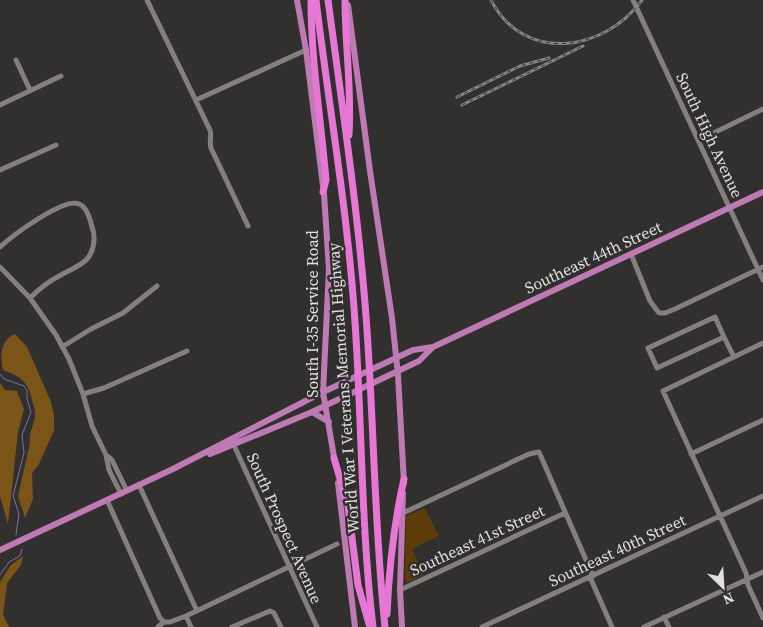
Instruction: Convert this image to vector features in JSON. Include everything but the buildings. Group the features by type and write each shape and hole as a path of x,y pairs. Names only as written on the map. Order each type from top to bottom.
{"highway":[{"path":"311,0 313,45 326,180 324,192"},
{"name":"World War I Veterans Memorial Highway","path":"316,0 348,248 357,357 371,627"},
{"name":"World War I Veterans Memorial Highway","path":"328,0 362,270 369,352 380,586 386,627"},
{"path":"346,0 345,24 351,107 348,150"},
{"path":"334,458 348,506 358,585 371,627"},
{"path":"386,627 390,563 404,478"}],"main road":[{"name":"South I-35 Service Road","path":"297,0 306,50 324,192 329,269 323,392 340,490 355,627"},
{"path":"346,0 397,358 404,478 400,590 402,627"},
{"name":"Southeast 44th Street","path":"0,550 232,441 323,392 413,350 433,347 763,192"},
{"path":"395,341 402,348 413,350"},
{"name":"Southeast 44th Street","path":"232,441 312,412 419,361 433,347"},
{"path":"312,412 329,422"}],"street":[{"path":"147,0 212,135 210,148 248,226"},
{"name":"South High Avenue","path":"633,0 730,208 761,269 763,280"},
{"path":"196,100 306,50"},
{"path":"16,60 30,90"},
{"path":"0,105 61,76"},
{"path":"699,140 763,110"},
{"path":"0,170 56,145"},
{"path":"0,247 25,226 74,202 81,205 86,212 94,230 93,245 86,260 51,281 30,298"},
{"path":"631,254 650,302 659,312 670,311 761,269"},
{"path":"0,266 30,298 69,359 83,394 92,426 106,456 112,460 124,492"},
{"path":"62,347 91,329 123,313 158,286"},
{"path":"724,337 657,368 648,348 715,317 734,358"},
{"path":"763,343 663,391 746,573 748,585 763,618"},
{"path":"83,394 104,388 187,351"},
{"path":"691,454 763,420"},
{"name":"South Prospect Avenue","path":"232,441 317,627"},
{"path":"403,513 529,454 538,452 612,627"},
{"path":"139,485 197,611"},
{"name":"Southeast 40th Street","path":"482,627 763,496"},
{"path":"106,500 160,618 164,622"},
{"name":"Southeast 41st Street","path":"400,590 565,513"},
{"path":"158,627 164,622 170,622 186,616 337,544"},
{"path":"644,627 763,572"},
{"path":"232,627 270,611 274,613 281,627"},
{"path":"186,616 191,627"},
{"path":"664,617 669,627"}],"shaded area":[{"path":"15,334 27,347 51,402 54,416 54,430 39,464 32,473 33,499 25,518 18,496 35,412 26,384 15,375 3,370 2,349 6,340"},
{"path":"0,383 5,390 17,391 24,409 18,432 8,524 0,496"},
{"path":"425,508 439,536 412,549 424,575 407,583 405,579 406,516"},
{"path":"23,556 21,565 7,583 3,615 9,627 0,627 0,582 11,565"}],"waterway":[{"path":"0,374 4,379 24,386 27,390 27,399 31,412 22,435 24,453 13,496 19,514 16,535"},
{"path":"0,575 9,562 20,556 22,549"}],"railway":[{"path":"491,0 505,21 523,34 543,42 565,44 586,40 607,31 626,18 642,0"},
{"path":"462,105 583,46"},
{"path":"457,97 520,66 549,58"}]}
